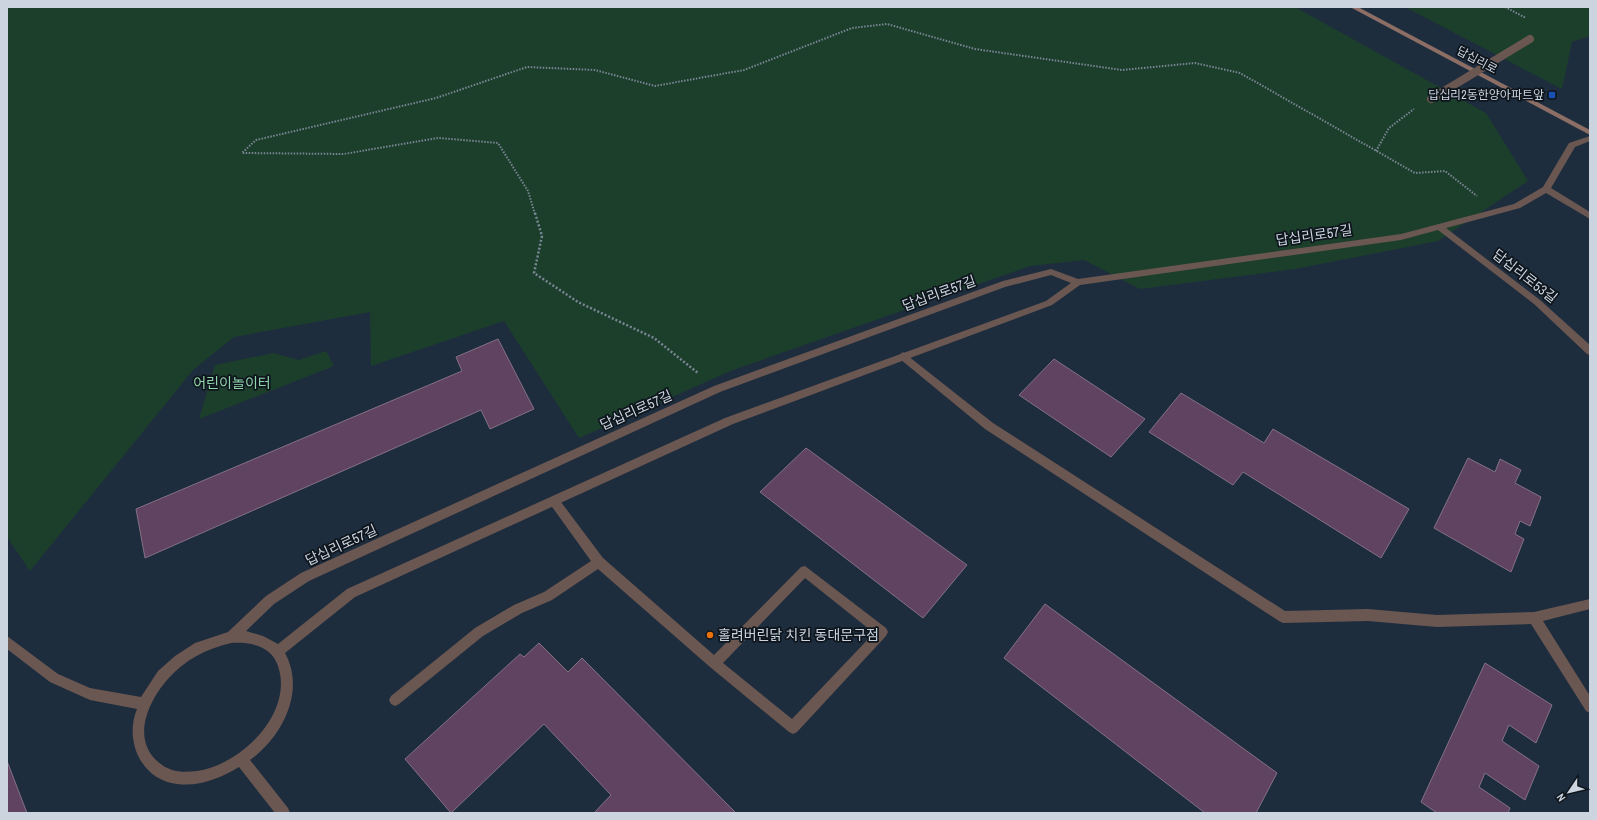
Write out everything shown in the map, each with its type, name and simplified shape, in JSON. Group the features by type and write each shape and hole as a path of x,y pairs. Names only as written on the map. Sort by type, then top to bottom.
{"main road":[{"name":"답십리로","path":"1353,7 1590,133"}],"street":[{"path":"1431,99 1530,39"},
{"name":"답십리로57길","path":"278,651 351,593 729,421 1049,303 1078,282 1401,237 1496,212 1517,206 1546,189 1572,145 1590,138"},
{"path":"1546,189 1590,216"},
{"name":"답십리로53길","path":"1439,227 1537,302 1590,351"},
{"name":"답십리로57길","path":"231,637 270,600 305,577 717,389 1003,284 1051,272 1078,282"},
{"path":"903,356 989,426 1282,617 1368,615 1437,621 1534,618 1590,604"},
{"path":"554,501 599,562 714,663 793,728 882,632 805,571 714,663"},
{"path":"395,700 479,632 518,609 548,596 599,562"},
{"path":"1534,618 1590,707"},
{"path":"249,636 265,642 278,651 286,666 288,684 285,704 275,724 260,743 241,760 220,771 197,778 176,778 159,771 146,759 139,743 139,724 144,704 155,684 171,667 190,652 210,642 231,637 249,636"},
{"path":"7,642 54,678 90,694 144,704"},
{"path":"241,760 283,813"}],"path":[{"path":"717,389 654,338 578,302 534,273 542,236 528,191 498,143 438,138 344,154 242,153 256,140 436,98 527,67 595,70 656,86 744,70 852,28 887,24 974,49 1122,70 1195,63 1240,73 1415,173 1445,171 1496,212"},
{"path":"1376,151 1388,128 1408,112 1431,99"}],"green space":[{"path":"7,7 1295,7 1486,113 1528,181 1438,241 1295,269 1140,289 1084,260 1030,266 733,370 579,438 504,321 371,366 370,312 234,337 193,370 30,571 7,537"},
{"path":"1405,7 1590,7 1590,36 1572,42 1562,89"},
{"name":"어린이놀이터","path":"326,351 334,366 199,419 215,365 273,353 299,360"}],"building":[{"path":"498,339 534,409 490,429 481,410 145,558 136,509 462,371 456,357"},
{"path":"1054,359 1145,419 1111,457 1019,395"},
{"path":"1181,393 1264,443 1273,429 1409,509 1381,558 1243,472 1233,485 1149,432"},
{"path":"806,448 967,565 923,618 760,492"},
{"path":"1468,458 1495,472 1500,459 1521,470 1515,483 1541,497 1530,526 1520,521 1515,534 1524,539 1511,572 1434,528"},
{"path":"1045,604 1277,773 1256,813 1205,813 1004,658"},
{"path":"539,643 568,672 582,658 736,813 594,813 611,795 544,724 451,813 405,759 520,654 524,657"},
{"path":"1485,663 1552,705 1536,743 1509,725 1502,741 1539,766 1525,800 1485,773 1479,787 1510,808 1508,813 1437,813 1421,802"},
{"path":"7,761 27,813 7,813"}],"place":[{"name":"답십리2동한양아파트앞","path":"1552,95"},
{"name":"홀려버린닭 치킨 동대문구점","path":"710,635"}]}
